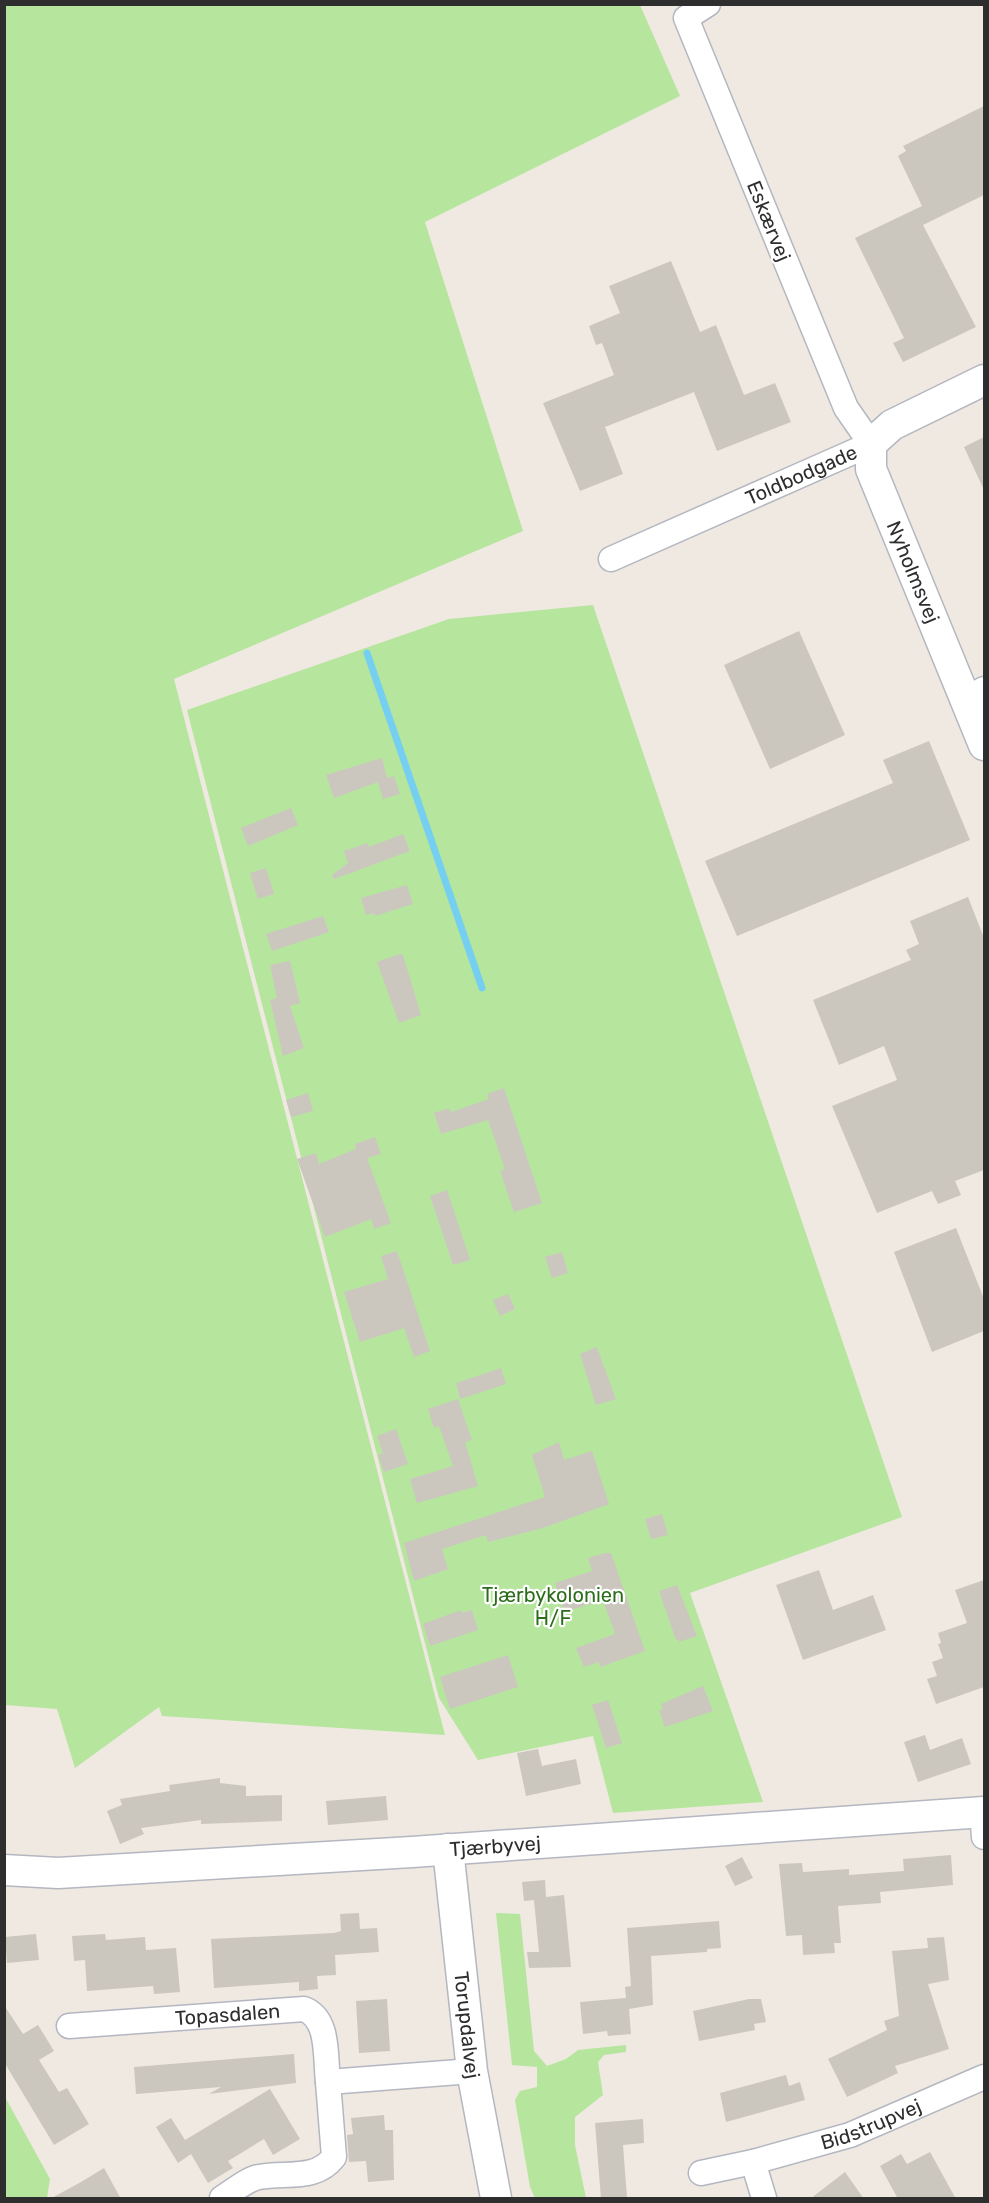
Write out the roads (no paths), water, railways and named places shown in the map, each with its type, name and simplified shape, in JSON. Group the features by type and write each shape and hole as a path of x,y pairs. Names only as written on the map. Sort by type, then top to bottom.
{"street":[{"name":"Eskærvej","path":"708,4 686,18 846,408 871,444"},
{"name":"Toldbodgade","path":"611,559 871,444 892,425 984,380"},
{"name":"Nyholmsvej","path":"871,444 871,469 975,694 984,745"},
{"name":"Tjærbyvej","path":"4,1870 58,1873 984,1820"},
{"name":"Torupdalvej","path":"448,1849 472,2071 496,2199"},
{"name":"Topasdalen","path":"69,2026 304,2009 315,2014 322,2023 334,2157 327,2167 318,2173 256,2177 222,2199"},
{"path":"328,2082 472,2071"},
{"name":"Bidstrupvej","path":"701,2172 753,2162 850,2135 984,2077"},
{"path":"753,2162 764,2199"}],"waterway":[{"path":"367,653 482,988"}],"park label":[{"name":"Tjærbykolonien H/F","path":"553,1606"}]}
